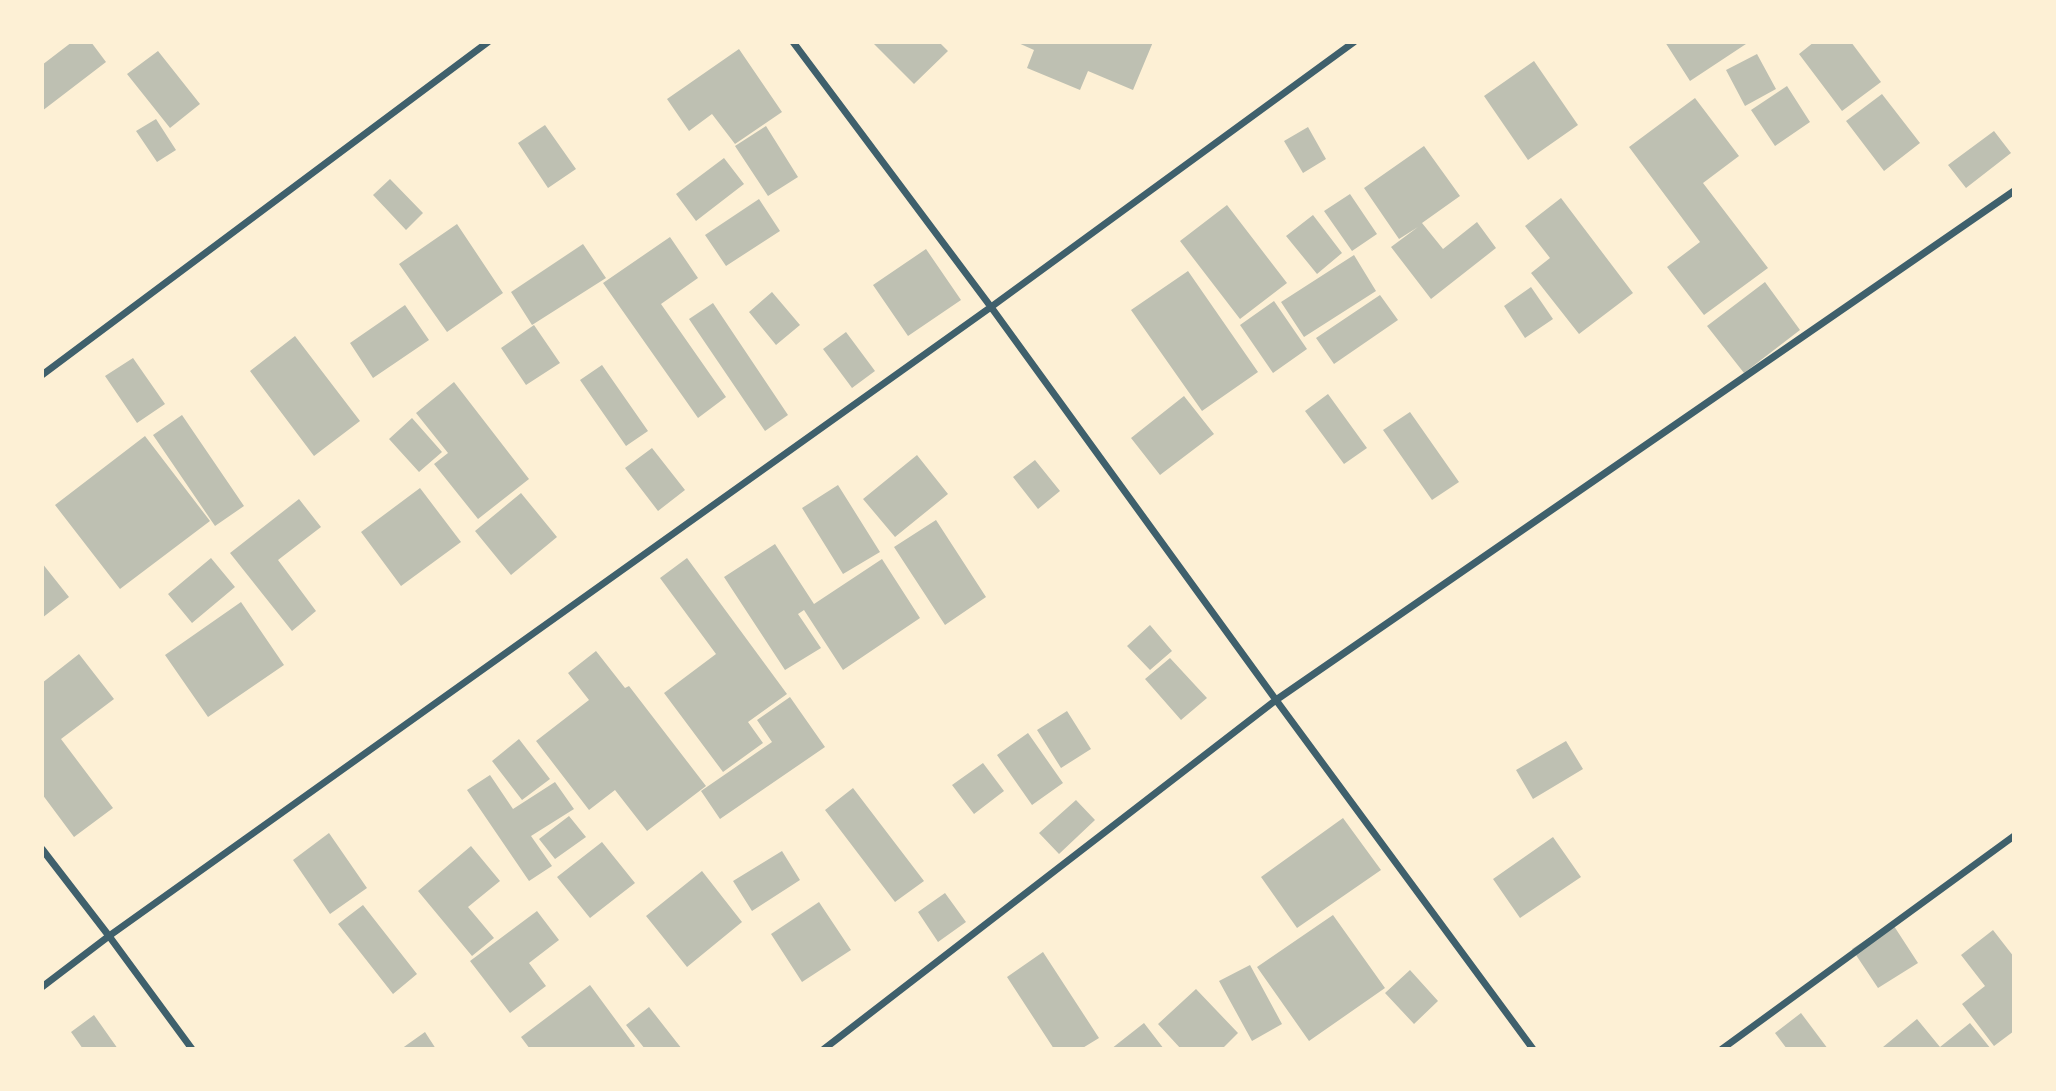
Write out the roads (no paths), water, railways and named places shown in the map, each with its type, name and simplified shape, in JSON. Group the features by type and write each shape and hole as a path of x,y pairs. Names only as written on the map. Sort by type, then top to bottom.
{"street":[{"path":"42,375 488,42"},
{"path":"793,42 991,307 1533,1049"},
{"path":"42,987 109,936 991,307 1354,42"},
{"path":"824,1049 1276,700 2014,191"},
{"path":"1722,1049 2014,836"},
{"path":"42,849 192,1049"}]}
